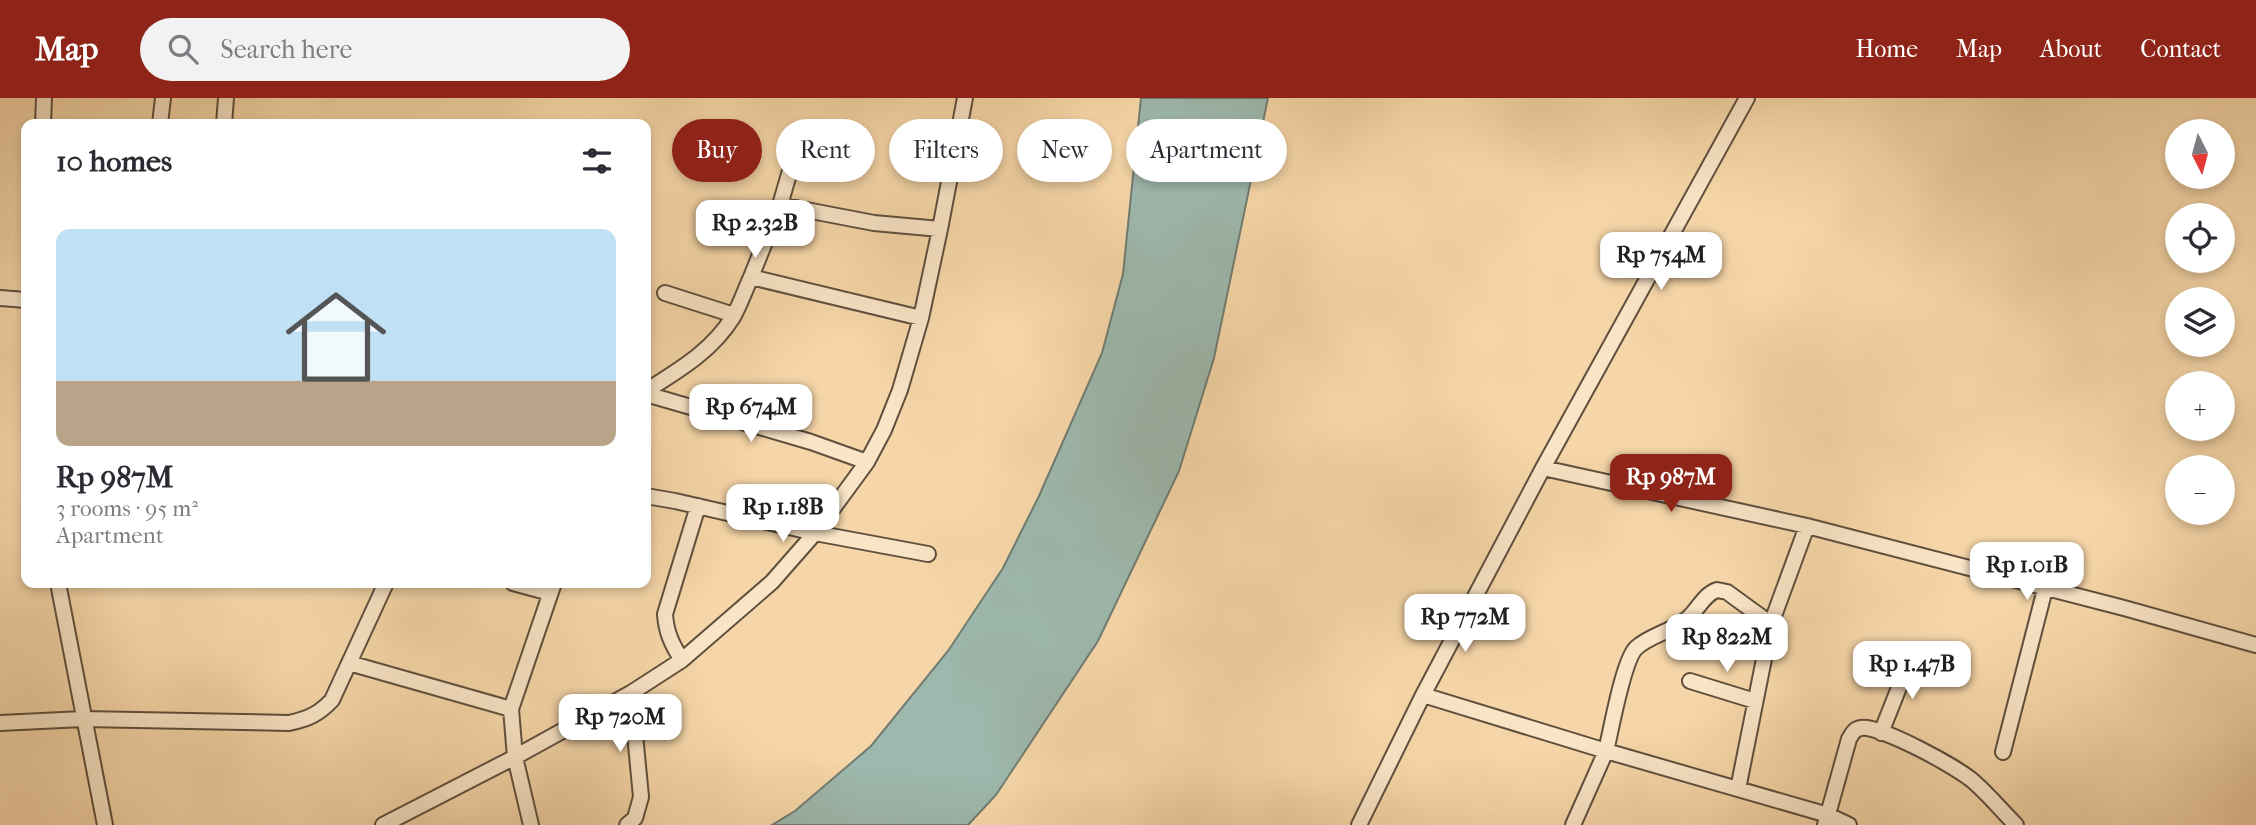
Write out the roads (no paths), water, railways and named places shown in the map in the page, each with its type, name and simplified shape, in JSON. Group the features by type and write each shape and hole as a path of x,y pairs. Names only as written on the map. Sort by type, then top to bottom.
{"street":[{"path":"43,119 44,98"},
{"path":"161,119 163,98"},
{"path":"224,119 226,98"},
{"path":"383,825 631,693 682,660 772,582 815,533 867,462 884,430 900,390 921,318 965,98"},
{"path":"1359,825 1423,695 1544,468 1747,98"},
{"path":"651,389 707,349 734,315 780,205 787,182"},
{"path":"780,205 874,223 940,229"},
{"path":"751,277 921,318"},
{"path":"665,293 734,315"},
{"path":"0,298 21,300"},
{"path":"651,394 811,442 867,462"},
{"path":"1544,468 1807,526 2256,645"},
{"path":"651,497 815,533 928,554"},
{"path":"682,660 666,629 665,614 698,506"},
{"path":"1738,789 1770,624 1807,526"},
{"path":"59,588 105,825"},
{"path":"0,723 83,719 289,723 309,719 332,700 384,588"},
{"path":"531,825 515,757 511,709 552,588"},
{"path":"2003,752 2045,589"},
{"path":"1573,825 1606,751 1626,666 1634,650 1649,639 1675,629 1690,617 1705,598 1717,590 1727,592 1770,624"},
{"path":"1881,733 1911,657"},
{"path":"349,663 511,709"},
{"path":"1690,681 1755,701"},
{"path":"627,825 635,818 641,797 631,693"},
{"path":"1423,695 1849,825"},
{"path":"1827,820 1849,739 1853,731 1860,728 1881,733 1927,752 1972,780 2016,825"}]}
